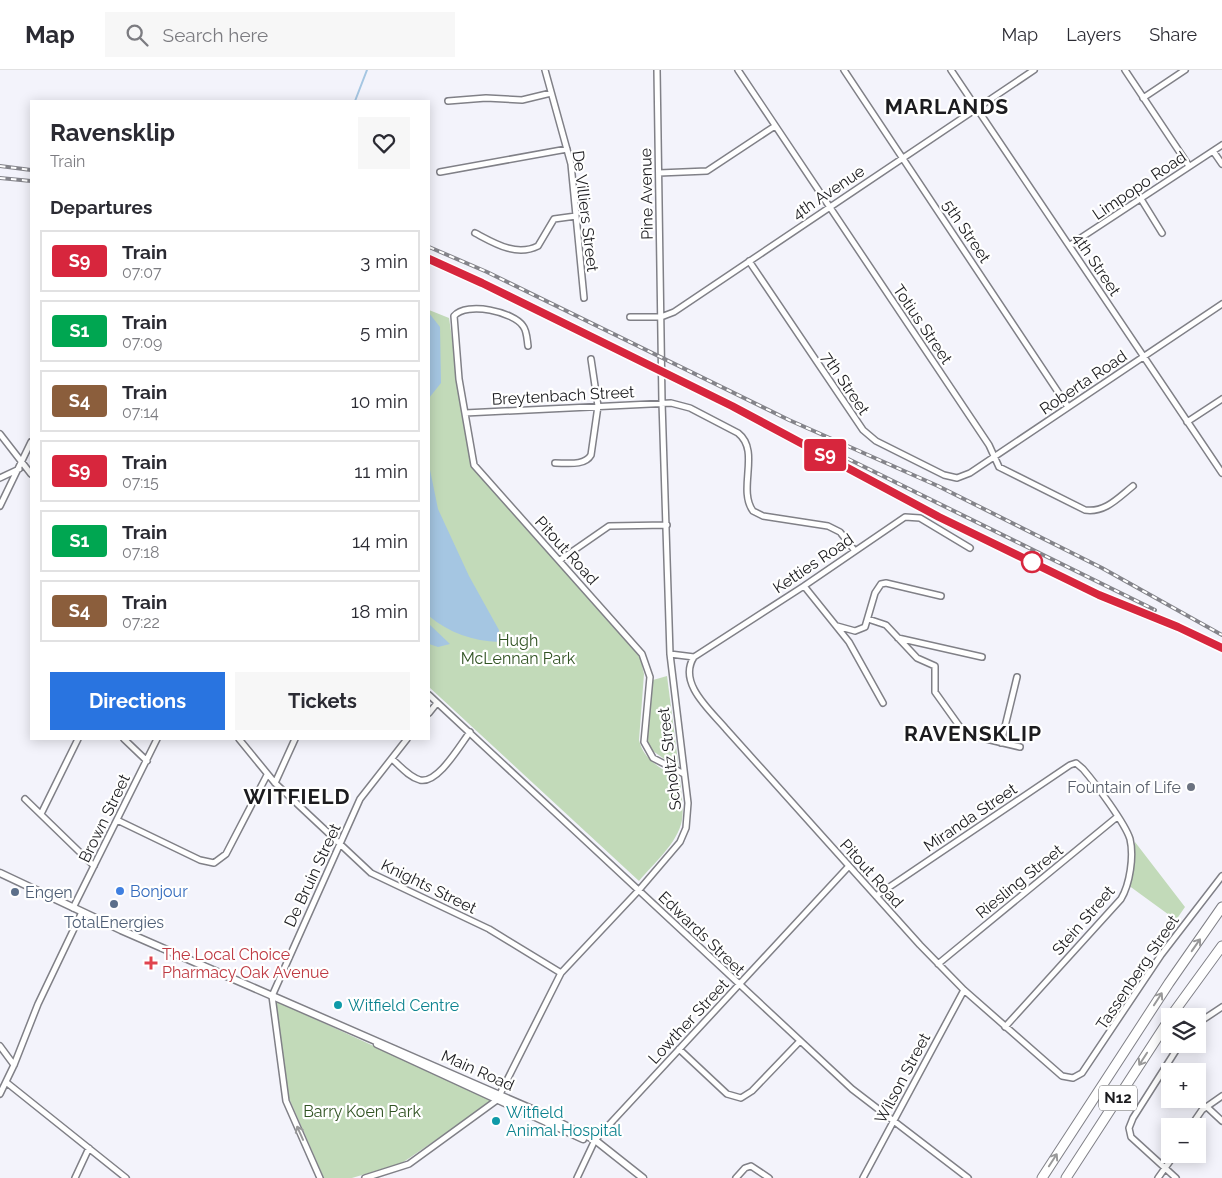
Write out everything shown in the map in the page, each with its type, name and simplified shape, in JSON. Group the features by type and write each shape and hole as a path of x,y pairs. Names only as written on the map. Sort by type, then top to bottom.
{"highway":[{"name":"N12","path":"1042,1178 1169,983 1222,907"},
{"name":"N12","path":"1177,1008 1222,946"},
{"name":"N12","path":"1066,1178 1161,1032"}],"street":[{"name":"De Villiers Street","path":"545,70 567,149 584,298"},
{"name":"Pine Avenue","path":"657,70 661,317"},
{"name":"Totius Street","path":"738,70 989,445 1002,470 1085,510 1098,511 1105,508 1132,486"},
{"name":"5th Street","path":"844,70 1068,406"},
{"name":"4th Street","path":"951,70 1222,473"},
{"name":"4th Avenue","path":"630,318 661,317 674,312 1034,70"},
{"path":"1125,70 1189,166"},
{"path":"1143,98 1185,70"},
{"path":"448,101 486,98 522,100 551,93"},
{"path":"659,173 707,171 775,126"},
{"name":"Limpopo Road","path":"1070,245 1222,145"},
{"path":"440,172 567,149"},
{"path":"1213,151 1222,164"},
{"path":"1141,199 1162,233"},
{"path":"475,233 508,249 534,248 538,246 554,219 576,216"},
{"name":"7th Street","path":"749,261 868,436 944,475 957,478"},
{"name":"Roberta Road","path":"957,478 970,473 995,457 1222,304"},
{"name":"Pitout Road","path":"528,346 523,325 488,309 477,307 462,309 454,316 452,321 474,465 642,654 650,677 644,742 653,758 684,774"},
{"name":"Scholtz Street","path":"365,1178 409,1164 498,1098 561,972 639,890 676,847 685,832 688,803 670,654 661,317"},
{"path":"556,463 582,462 589,459 594,447 598,406 591,359"},
{"path":"1187,422 1222,399"},
{"name":"Breytenbach Street","path":"465,413 577,409 662,402 690,408 744,438 748,449 748,501 753,511 763,516 828,526 840,532 855,551"},
{"path":"0,434 30,473"},
{"path":"0,506 30,444"},
{"path":"0,478 19,468"},
{"name":"Ketties Road","path":"694,657 804,586 902,518 912,516 920,518 970,548"},
{"path":"560,560 605,528 667,525"},
{"path":"837,626 858,630 865,627 875,593 880,584 886,583 941,596"},
{"path":"804,586 837,626 866,669 883,702"},
{"path":"868,619 883,623 921,661 935,666 935,692 962,731 972,737 1020,747"},
{"path":"898,638 982,657"},
{"path":"670,654 694,657"},
{"name":"Pitout Road","path":"694,657 690,664 690,676 695,690 702,701 849,866 964,990 1056,1073 1071,1078"},
{"path":"1001,743 1017,677"},
{"name":"Edwards Street","path":"430,696 852,1089 968,1178"},
{"path":"430,711 437,703"},
{"path":"392,759 415,778 423,781 431,779 438,774 470,732"},
{"path":"41,814 78,740"},
{"path":"125,740 146,761"},
{"name":"Brown Street","path":"73,908 156,740"},
{"name":"Knights Street","path":"242,740 276,784 377,877 489,929 561,972"},
{"path":"276,784 295,740"},
{"name":"De Bruin Street","path":"272,996 362,796 406,740"},
{"name":"Stein Street","path":"1005,1027 1123,897 1130,864 1131,846 1127,832 1079,764"},
{"name":"Miranda Street","path":"876,896 1070,765 1079,764"},
{"path":"117,820 200,860 214,863 226,854 268,775"},
{"path":"25,800 94,866"},
{"name":"Riesling Street","path":"938,964 1117,817"},
{"name":"Lowther Street","path":"576,1178 595,1142 738,984 849,866"},
{"name":"Main Road","path":"0,873 73,908 371,1040 382,1048 595,1142 643,1178"},
{"name":"Tassenberg Street","path":"1071,1078 1082,1074 1161,955 1222,876"},
{"path":"0,1094 14,1065 38,1004 82,912"},
{"name":"Wilson Street","path":"863,1178 964,990"},
{"path":"272,996 286,1101 320,1178"},
{"path":"1206,1018 1222,1007"},
{"path":"679,1049 727,1094 740,1098 752,1091 800,1041"},
{"path":"0,1046 14,1065"},
{"path":"1174,1053 1133,1118 1128,1131 1130,1137 1176,1178"},
{"path":"6,1082 126,1178"},
{"path":"1198,1118 1207,1107 1222,1096"},
{"path":"1207,1107 1222,1120"},
{"path":"75,1178 89,1148"},
{"path":"1158,1178 1169,1163"},
{"path":"736,1178 745,1168 751,1166 769,1178"}],"green space":[{"name":"Hugh McLennan Park","path":"430,310 449,318 471,465 639,652 644,674 639,740 649,759 680,780 683,810 680,829 676,837 639,881 430,688"},
{"path":"667,676 679,769 650,749 647,740 653,680"},
{"path":"1135,842 1185,907 1176,920 1128,885"},
{"name":"Barry Koen Park","path":"276,1001 493,1101 402,1163 352,1178 324,1178 289,1098"}],"water":[{"path":"430,314 440,327 441,383 430,397"},
{"path":"430,470 438,509 469,576 499,630 499,642 471,638 430,617"},
{"path":"430,625 450,644 438,647 430,644"}],"waterway":[{"path":"355,100 367,70"}],"railway":[{"path":"0,166 30,170"},
{"path":"0,178 30,181"},
{"path":"430,247 487,272 789,420 938,486 1102,568 1222,635"},
{"path":"430,259 482,283 732,406 939,517 1099,595 1178,627 1222,648"},
{"path":"828,449 1155,610"}],"train":[{"name":"S9","path":"430,259 482,283 732,406 939,517 1099,595 1178,627 1222,648"}],"place":[{"name":"Fountain of Life","path":"1191,787"},
{"name":"Bonjour","path":"120,891"},
{"name":"Engen","path":"15,892"},
{"name":"TotalEnergies","path":"114,904"},
{"name":"The Local Choice Pharmacy Oak Avenue","path":"151,963"},
{"name":"Witfield Centre","path":"338,1005"},
{"name":"Witfield Animal Hospital","path":"496,1121"}],"district":[{"name":"MARLANDS","path":"947,107"},
{"name":"RAVENSKLIP","path":"973,734"},
{"name":"WITFIELD","path":"297,797"}]}
